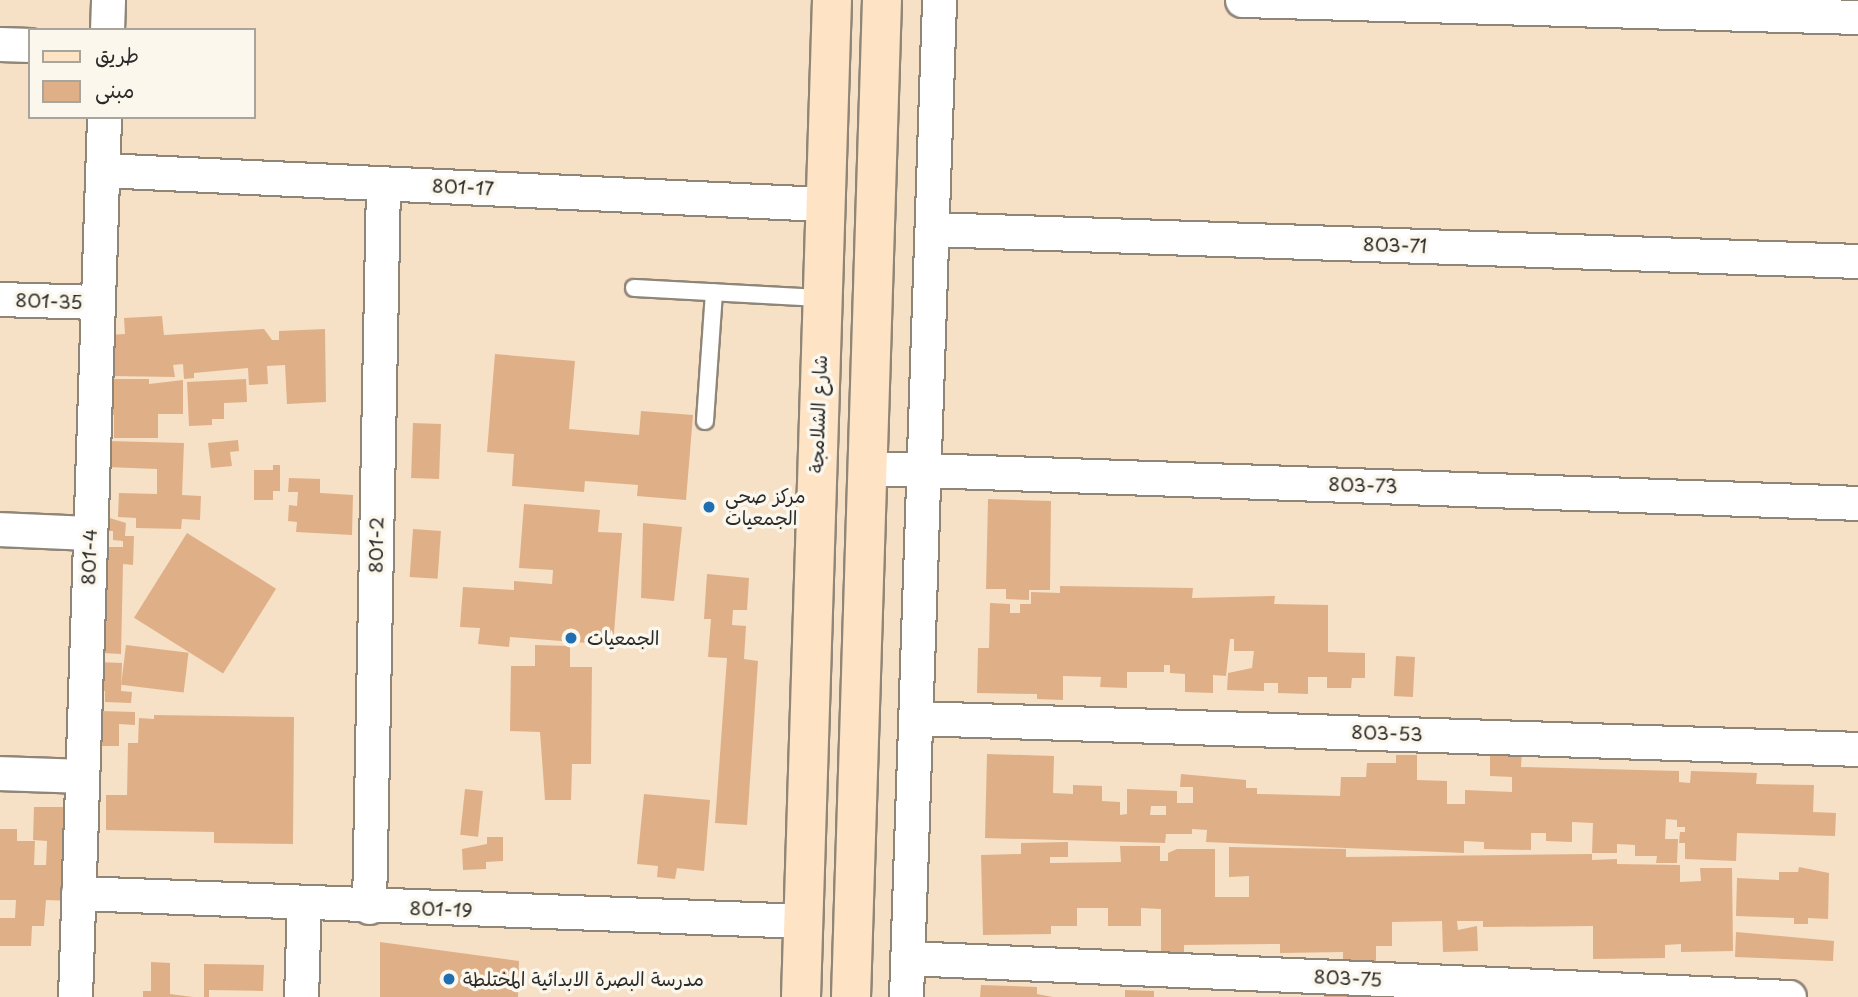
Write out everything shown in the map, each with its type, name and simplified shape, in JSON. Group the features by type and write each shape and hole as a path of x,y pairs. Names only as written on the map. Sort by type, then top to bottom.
{"street":[{"path":"107,28 108,0"},
{"name":"شارع الشلامجة","path":"801,997 823,204 832,0"},
{"path":"851,997 882,0"},
{"path":"906,997 939,0"},
{"path":"1242,0 1858,17"},
{"path":"0,44 28,45"},
{"name":"801-4","path":"75,997 104,119"},
{"name":"801-17","path":"102,170 823,204"},
{"name":"801-2","path":"369,907 383,183"},
{"name":"803-71","path":"932,229 1858,261"},
{"name":"801-35","path":"0,299 98,302"},
{"name":"803-73","path":"867,468 1858,503"},
{"path":"0,529 90,533"},
{"name":"803-53","path":"915,718 1858,749"},
{"path":"0,773 82,776"},
{"name":"801-19","path":"78,893 369,907 804,921"},
{"path":"301,997 304,904"},
{"name":"803-75","path":"907,958 1789,997"}],"lane":[{"path":"634,288 821,298"},
{"path":"705,421 714,292"}],"building":[{"path":"162,316 164,335 264,329 272,340 279,340 279,331 325,329 326,402 287,404 285,365 267,366 268,384 249,385 248,368 194,373 194,378 184,379 183,364 173,365 175,377 111,376 109,335 125,334 124,318"},
{"path":"495,354 575,361 569,429 639,435 641,411 693,415 686,500 637,496 638,485 585,481 584,492 512,486 514,454 487,452"},
{"path":"114,379 149,379 149,384 183,380 183,414 158,414 158,438 114,438 114,415 104,415 104,396 114,396"},
{"path":"246,379 247,402 224,403 224,419 212,419 212,425 189,426 187,382"},
{"path":"413,423 441,424 439,479 411,478"},
{"path":"238,440 239,451 230,452 232,466 211,468 208,443"},
{"path":"108,441 184,443 182,495 201,496 200,520 182,519 181,529 136,528 136,518 118,517 119,493 157,494 157,469 107,467"},
{"path":"273,465 280,465 280,491 273,491 273,500 254,500 254,470 273,470"},
{"path":"289,478 320,479 320,493 353,495 352,535 296,532 297,522 288,521 289,505 297,506 298,492 288,492"},
{"path":"988,499 1051,501 1050,590 1029,590 1029,600 1006,599 1006,589 986,589"},
{"path":"524,504 600,510 598,532 622,533 613,645 510,637 509,647 478,644 480,628 460,627 463,587 514,590 514,581 552,584 553,570 519,568"},
{"path":"100,515 126,523 125,536 134,536 133,565 123,564 121,654 102,653 105,547 123,547 123,541 113,540 113,531 99,531"},
{"path":"643,523 682,527 674,601 641,598"},
{"path":"413,529 441,531 438,579 410,577"},
{"path":"187,533 276,589 223,673 134,618"},
{"path":"707,574 749,578 747,610 733,610 732,625 746,626 744,659 758,661 747,825 715,823 727,658 708,657 711,619 704,619"},
{"path":"1060,586 1193,588 1192,598 1275,596 1274,604 1328,605 1328,652 1365,653 1365,678 1352,678 1351,688 1327,688 1327,677 1308,677 1308,694 1278,693 1278,683 1264,683 1264,691 1227,690 1228,673 1252,668 1254,651 1234,651 1234,639 1230,639 1226,676 1213,675 1213,693 1185,692 1185,674 1170,673 1170,665 1164,665 1164,672 1127,672 1127,688 1100,687 1101,677 1063,676 1063,700 1037,699 1037,694 977,693 978,648 989,648 990,603 1010,604 1010,613 1020,613 1020,604 1031,604 1031,592 1060,593"},
{"path":"126,645 189,653 184,692 121,685"},
{"path":"535,645 570,646 570,667 592,667 591,764 572,764 571,800 545,800 540,732 510,731 511,666 535,666"},
{"path":"1396,656 1415,657 1413,697 1394,696"},
{"path":"98,662 122,663 121,691 132,692 131,703 105,702 105,691 97,690"},
{"path":"100,711 135,712 135,725 119,724 119,746 99,746"},
{"path":"154,715 294,717 293,844 214,843 214,832 106,830 106,795 127,795 128,743 138,743 139,718 154,719"},
{"path":"1490,749 1522,750 1521,767 1679,771 1679,782 1690,783 1691,771 1757,773 1756,784 1814,785 1813,812 1836,813 1835,836 1737,833 1736,861 1685,859 1685,843 1679,843 1680,832 1685,832 1685,827 1677,827 1677,820 1666,819 1665,839 1678,839 1677,863 1656,863 1657,856 1635,856 1635,845 1617,844 1617,853 1592,853 1593,823 1572,822 1572,842 1546,841 1546,833 1531,833 1531,850 1484,849 1484,842 1464,841 1464,853 1206,842 1207,830 1192,829 1192,834 1166,834 1165,843 985,838 987,754 1054,756 1053,793 1073,794 1073,785 1102,786 1102,801 1120,802 1120,815 1127,814 1127,789 1177,791 1177,803 1193,803 1193,787 1180,787 1181,774 1246,780 1246,788 1257,788 1257,794 1340,796 1341,777 1366,777 1367,763 1396,763 1396,755 1417,755 1417,780 1447,781 1447,804 1465,804 1465,790 1512,792 1512,777 1490,776","holes":["1151,806 1166,806 1166,815 1150,815"]},
{"path":"465,789 483,791 478,837 460,835"},
{"path":"644,794 710,800 704,871 677,868 675,879 657,877 658,866 637,864"},
{"path":"34,807 64,807 64,856 71,901 46,900 44,926 32,926 31,946 0,946 0,918 15,918 16,900 0,900 0,829 17,829 17,841 35,841 34,865 46,865 47,841 33,840"},
{"path":"487,837 503,837 503,861 486,862 486,869 463,870 462,849 487,844"},
{"path":"1068,842 1068,857 1050,857 1050,863 1121,862 1120,846 1160,846 1160,861 1168,861 1168,853 1177,849 1215,849 1215,897 1249,897 1249,876 1229,877 1229,847 1346,849 1346,857 1592,854 1592,860 1617,859 1617,864 1680,865 1680,882 1701,881 1700,868 1732,868 1733,951 1681,952 1681,944 1665,945 1665,958 1593,959 1593,926 1483,927 1483,921 1457,921 1458,930 1477,926 1478,951 1443,952 1442,921 1392,922 1392,946 1376,946 1376,966 1343,967 1343,952 1280,953 1280,944 1184,945 1184,956 1161,956 1161,909 1141,908 1141,926 1108,926 1108,908 1077,908 1077,926 1051,926 1051,934 983,935 981,855 1021,854 1021,843"},
{"path":"1799,867 1829,873 1828,919 1808,918 1808,924 1794,924 1794,918 1736,916 1737,878 1779,880 1779,872 1798,872"},
{"path":"1736,932 1834,941 1833,961 1735,957"},
{"name":"مدرسة البصرة الابدائية المختلطة","path":"380,942 519,961 518,997 380,997"},
{"path":"151,962 170,963 170,994 193,997 143,997 143,991 151,991"},
{"path":"204,964 264,965 263,991 209,990 209,997 204,997"},
{"path":"981,985 1037,987 1037,994 1053,997 980,997"},
{"path":"1125,990 1154,991 1154,997 1125,997"},
{"path":"1324,990 1361,991 1361,997 1324,997"}],"place":[{"name":"مركز صحي الجمعيات","path":"709,507"},
{"name":"الجمعيات","path":"571,638"},
{"name":"مدرسة البصرة الابدائية المختلطة","path":"449,979"}]}
